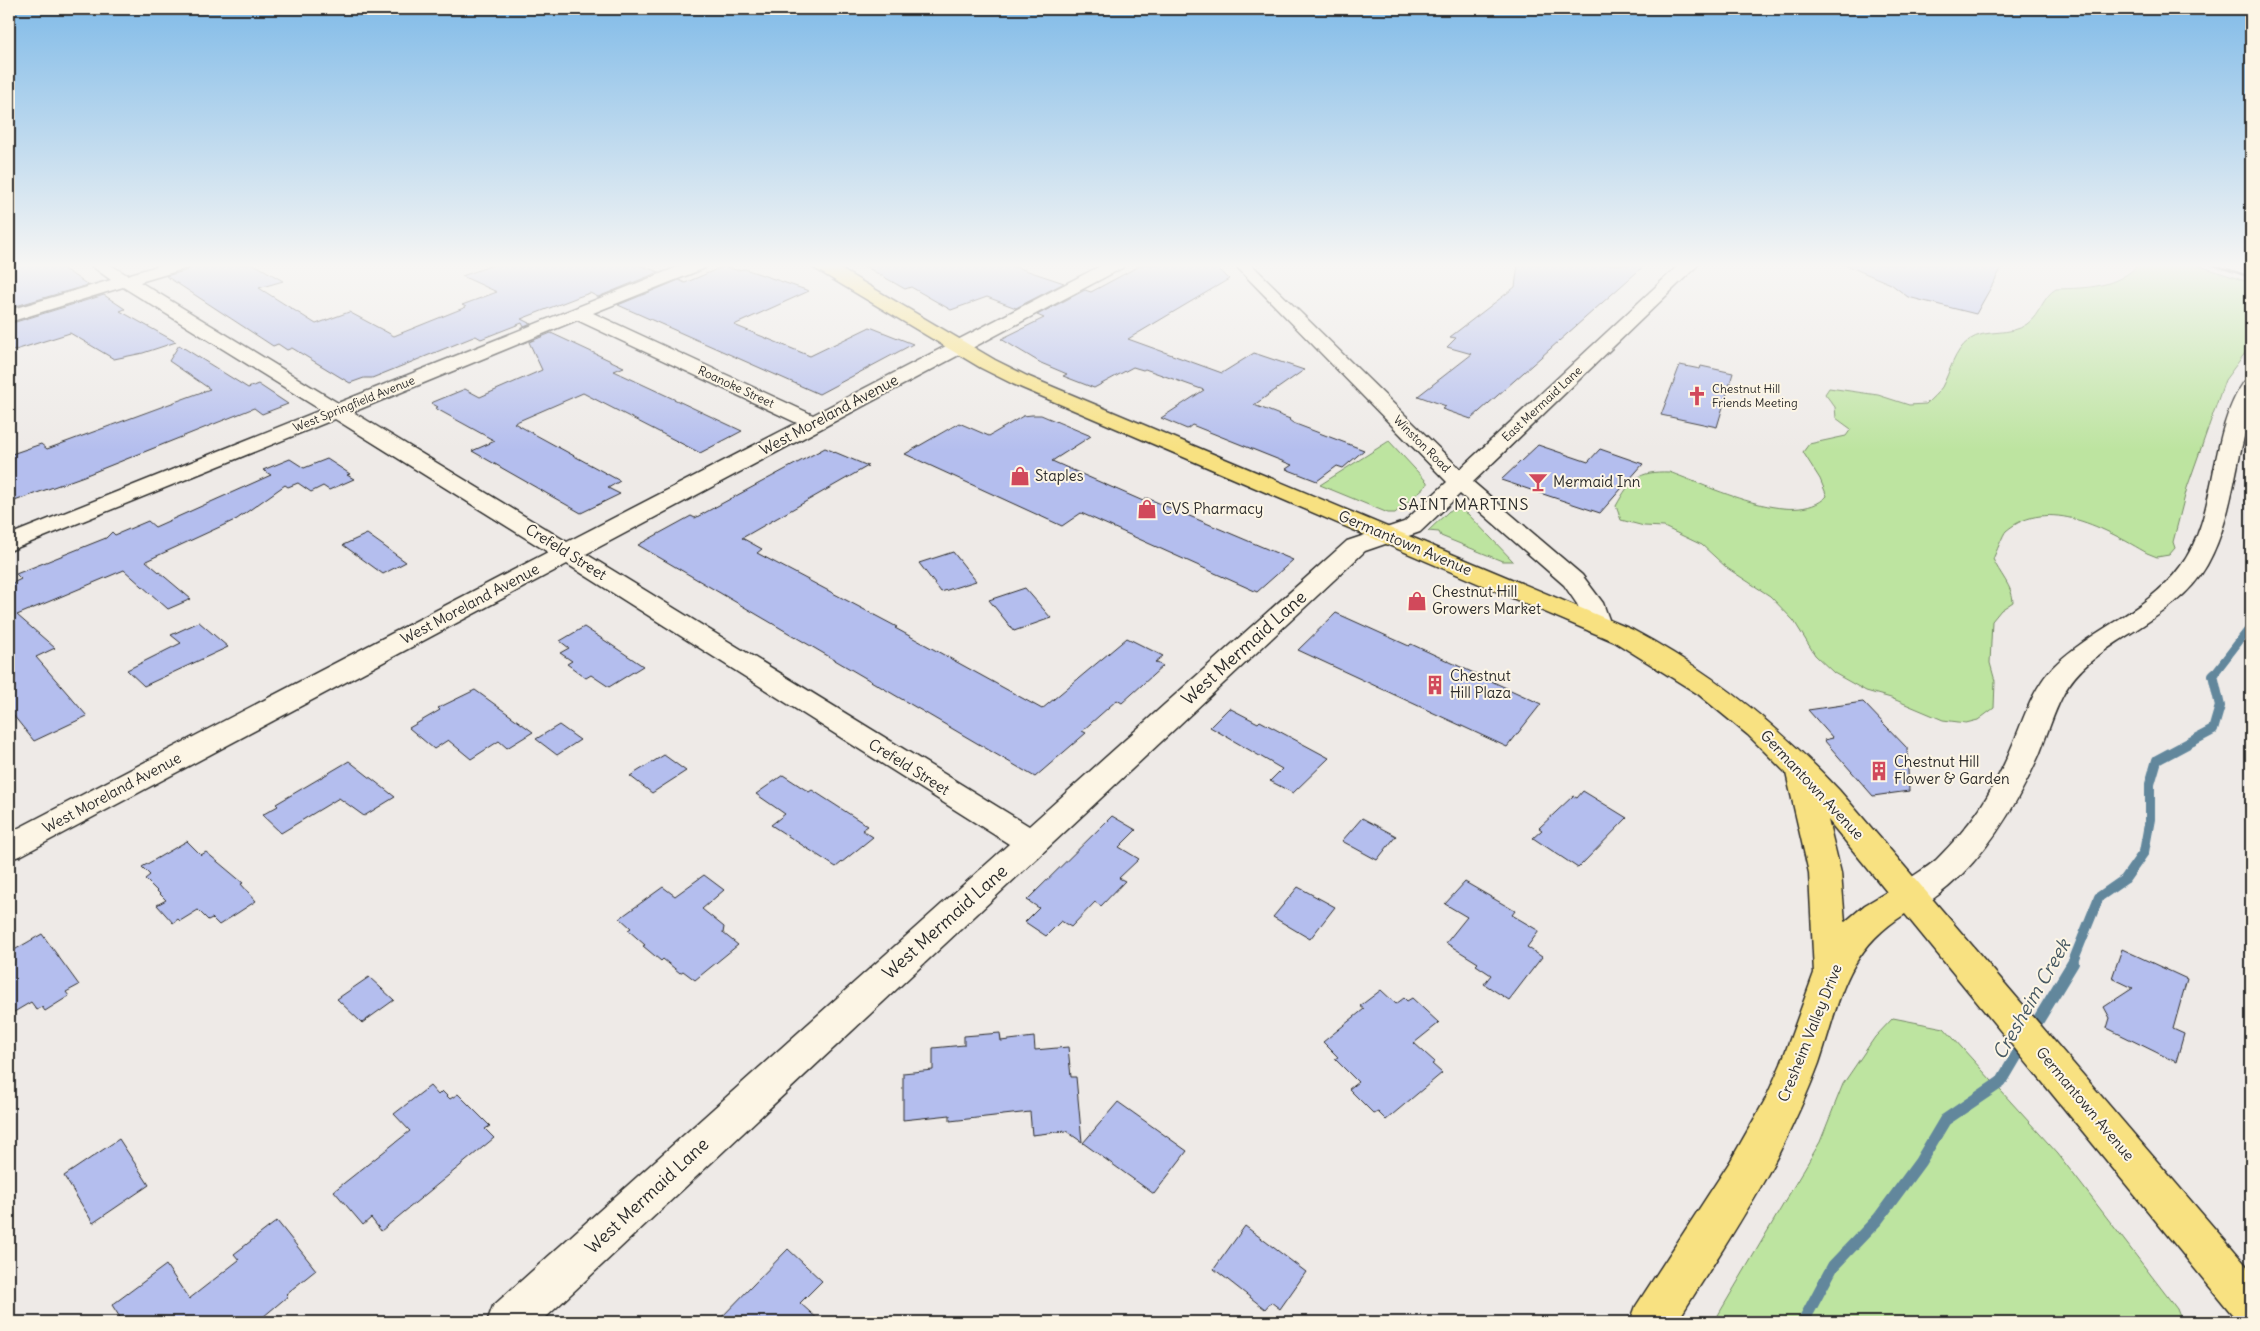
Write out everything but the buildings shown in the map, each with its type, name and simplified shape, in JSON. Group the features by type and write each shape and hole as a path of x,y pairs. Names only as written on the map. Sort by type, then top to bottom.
{"main road":[{"name":"Germantown Avenue","path":"925,326 1020,380 1598,625 1650,650 1706,684 1754,722 1800,767 2065,1080 2251,1304"},
{"path":"1800,767 1826,873 1832,974"},
{"name":"Cresheim Valley Drive","path":"1652,1322 1726,1208 1759,1150 1793,1081 1832,974 1850,942 1877,914 1910,896"}],"street":[{"name":"Crefeld Street","path":"201,326 1032,843"},
{"name":"West Springfield Avenue","path":"9,544 545,326"},
{"name":"Roanoke Street","path":"605,326 814,423"},
{"name":"West Moreland Avenue","path":"9,847 997,326"},
{"name":"Winston Road","path":"1304,326 1460,482 1573,580 1587,598 1598,625"},
{"name":"East Mermaid Lane","path":"1389,536 1412,527 1624,326"},
{"name":"Cresheim Valley Drive","path":"1910,896 1946,871 1985,823 2011,782 2042,707 2061,677 2077,660 2106,636 2164,600 2194,566 2209,531 2238,420 2251,386"},
{"name":"West Mermaid Lane","path":"509,1322 1356,546 1372,539 1389,536"}],"green space":[{"path":"2023,326 2251,326 2251,345 2225,380 2187,488 2173,542 2175,548 2169,555 2157,557 2096,526 2059,516 2040,516 2022,521 2006,531 1993,559 2011,591 2013,602 2001,610 1992,621 1990,663 1995,681 1994,708 1978,720 1966,723 1943,720 1891,698 1866,691 1834,673 1815,655 1794,621 1770,596 1727,568 1702,545 1664,527 1644,526 1621,520 1616,506 1626,489 1636,478 1658,472 1669,472 1750,502 1773,507 1794,508 1813,505 1827,496 1820,479 1803,452 1809,444 1846,436 1851,429 1836,418 1835,407 1825,394 1829,388 1878,395 1909,405 1926,404 1942,387 1956,356 1969,340 1983,334 2006,332"},
{"path":"1389,441 1427,482 1427,485 1395,513 1388,513 1320,485"},
{"path":"1459,509 1468,514 1513,561 1502,561 1441,536 1439,532 1428,531 1449,511"},
{"path":"1893,1018 1944,1028 2058,1154 2177,1309 2182,1322 1714,1322 1820,1142 1843,1084 1875,1037"}],"waterway":[{"name":"Cresheim Creek","path":"2214,674 2251,626"},
{"name":"Cresheim Creek","path":"2072,964 2099,897 2125,879 2144,852 2150,819 2150,784 2157,760 2213,730 2220,706 2214,674"},
{"name":"Cresheim Creek","path":"2031,1032 2073,963"},
{"name":"Cresheim Creek","path":"1803,1322 1833,1266 1878,1219 1920,1162 1945,1120 2001,1082 2024,1043"}],"place":[{"name":"Chestnut Hill Friends Meeting","path":"1697,396"},
{"name":"Staples","path":"1020,476"},
{"name":"Mermaid Inn","path":"1538,482"},
{"name":"CVS Pharmacy","path":"1147,509"},
{"name":"Chestnut Hill Growers Market","path":"1417,601"},
{"name":"Chestnut Hill Plaza","path":"1435,685"},
{"name":"Chestnut Hill Flower & Garden","path":"1879,771"}],"district":[{"name":"SAINT MARTINS","path":"1464,504"}]}
